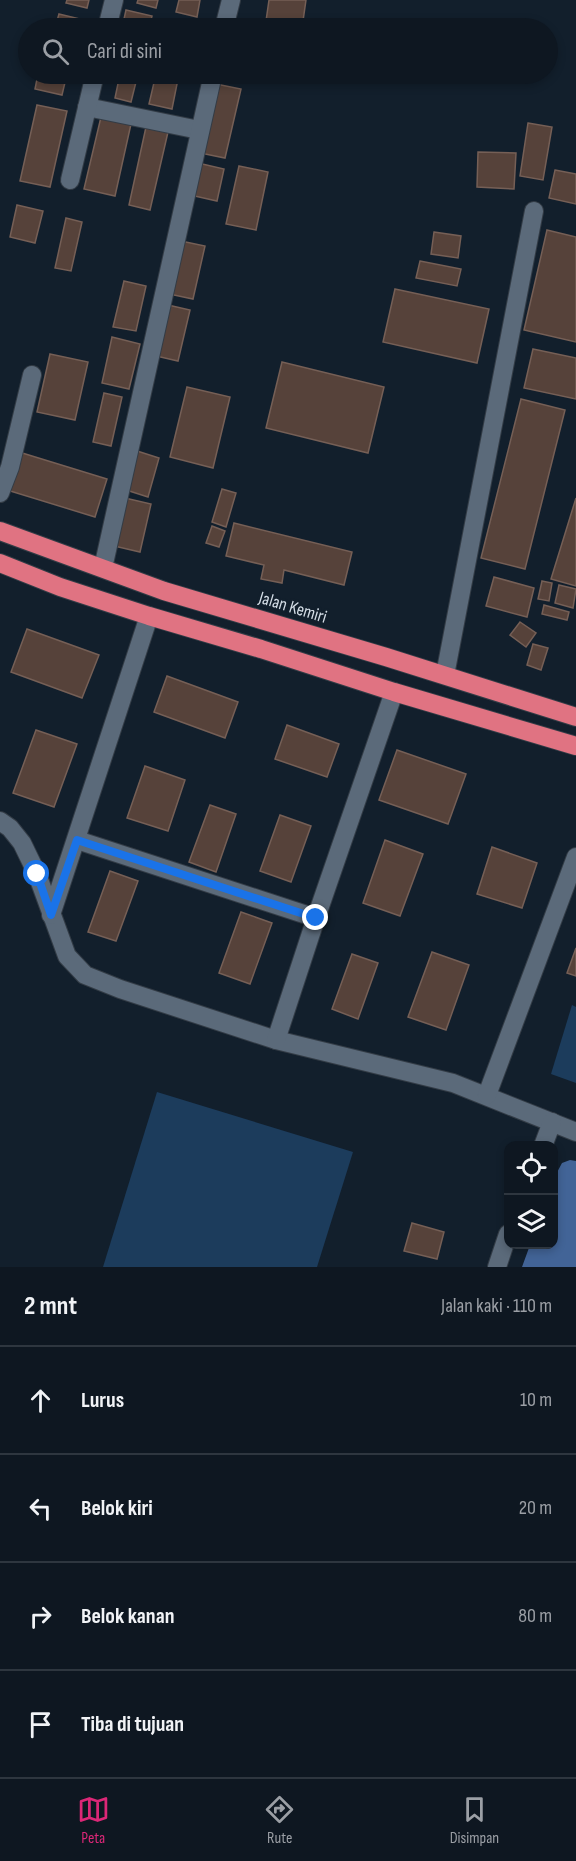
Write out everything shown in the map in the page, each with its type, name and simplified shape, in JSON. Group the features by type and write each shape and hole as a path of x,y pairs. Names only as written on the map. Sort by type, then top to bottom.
{"highway":[{"name":"Jalan Kemiri","path":"0,531 164,591 446,675 576,717"},
{"path":"0,563 60,587 149,616 576,746"}],"street":[{"path":"110,18 114,0"},
{"path":"226,18 231,0"},
{"path":"70,180 93,84"},
{"path":"103,568 210,84"},
{"path":"87,107 199,130"},
{"path":"446,675 534,211"},
{"path":"0,494 10,467 32,375"},
{"path":"51,915 149,616"},
{"path":"276,1040 394,692"},
{"path":"0,821 22,843 37,874 67,956 85,975 120,989 276,1040 453,1083 576,1132"},
{"path":"77,840 316,918"},
{"path":"487,1095 576,857"},
{"path":"545,1141 552,1122"},
{"path":"497,1267 504,1245"}],"shaded area":[{"path":"572,1005 576,1007 576,1083 551,1074"},
{"path":"157,1092 353,1152 317,1267 103,1267"},
{"path":"570,1160 576,1161 576,1267 522,1267 529,1249 558,1249 558,1170 562,1163"}],"building":[{"path":"67,0 89,0 87,8 66,3"},
{"path":"138,0 158,0 156,8 137,3"},
{"path":"179,0 200,0 197,17 176,12"},
{"path":"269,0 306,0 303,18 266,18"},
{"path":"126,10 152,16 152,18 124,18"},
{"path":"59,14 76,18 58,18"},
{"path":"36,84 65,84 62,95 35,89"},
{"path":"118,84 136,84 131,102 115,98"},
{"path":"154,84 177,84 172,109 149,104"},
{"path":"216,84 241,89 225,158 200,153"},
{"path":"37,105 67,111 50,187 20,181"},
{"path":"101,117 131,124 115,196 84,189"},
{"path":"528,123 552,127 543,180 520,176"},
{"path":"146,127 168,132 150,210 129,205"},
{"path":"478,152 516,153 514,189 477,187"},
{"path":"198,163 224,169 217,201 190,195"},
{"path":"239,166 268,172 256,230 226,224"},
{"path":"555,170 576,174 576,204 549,198"},
{"path":"17,205 43,211 35,243 10,237"},
{"path":"66,218 82,222 71,271 55,268"},
{"path":"547,230 576,237 576,342 524,330"},
{"path":"434,232 461,236 458,258 431,254"},
{"path":"181,241 205,246 193,299 169,294"},
{"path":"420,261 461,269 457,286 416,278"},
{"path":"124,281 146,286 136,331 113,327"},
{"path":"395,289 489,309 477,363 383,342"},
{"path":"168,305 190,310 178,361 156,356"},
{"path":"112,337 140,344 129,389 102,383"},
{"path":"533,349 576,358 576,399 524,388"},
{"path":"50,354 88,362 75,420 37,412"},
{"path":"282,362 384,387 368,453 266,428"},
{"path":"187,387 230,397 213,468 170,457"},
{"path":"104,393 122,397 111,446 93,442"},
{"path":"521,399 565,410 525,569 481,558"},
{"path":"134,450 159,458 148,497 123,489"},
{"path":"19,452 107,479 95,517 7,490"},
{"path":"222,489 236,493 226,527 212,522"},
{"path":"125,498 151,504 140,552 114,546"},
{"path":"576,498 576,586 551,579"},
{"path":"234,523 352,552 344,585 284,570 282,583 261,579 264,565 226,556"},
{"path":"212,526 225,531 219,547 206,543"},
{"path":"494,577 534,588 527,617 486,606"},
{"path":"542,581 552,583 549,601 538,599"},
{"path":"559,585 576,589 573,608 555,603"},
{"path":"544,605 569,612 567,620 542,614"},
{"path":"520,622 536,633 526,647 510,635"},
{"path":"27,629 99,655 82,698 11,672"},
{"path":"533,644 548,648 541,670 527,665"},
{"path":"167,676 238,702 225,738 154,712"},
{"path":"287,725 339,744 327,777 275,759"},
{"path":"36,730 77,744 54,807 13,793"},
{"path":"397,750 466,774 448,824 379,800"},
{"path":"145,766 185,780 168,831 127,818"},
{"path":"210,805 236,814 216,872 189,862"},
{"path":"280,815 311,826 291,882 260,871"},
{"path":"385,840 423,854 400,916 363,903"},
{"path":"492,847 537,863 522,908 477,894"},
{"path":"110,871 138,881 116,941 88,932"},
{"path":"241,912 272,923 250,984 219,973"},
{"path":"576,948 576,976 567,973"},
{"path":"432,952 469,965 446,1030 408,1017"},
{"path":"352,954 378,963 358,1019 332,1009"},
{"path":"412,1223 444,1232 437,1259 404,1251"}],"route":[{"path":"37,874 51,915 77,840 316,918"}]}
